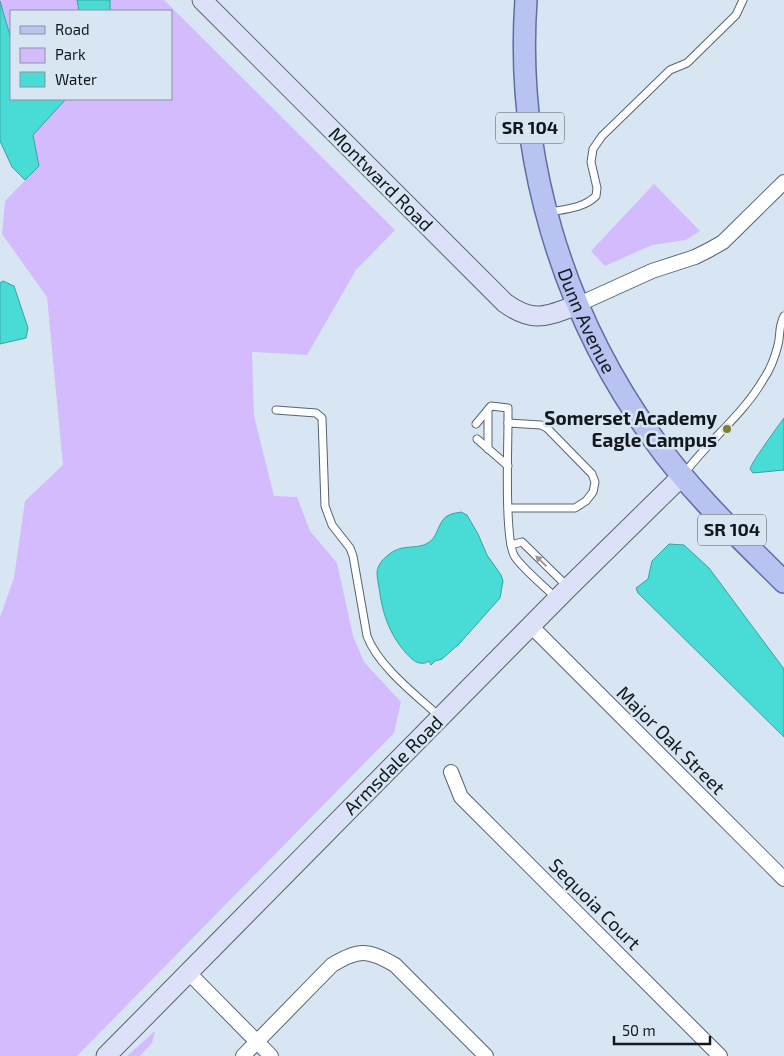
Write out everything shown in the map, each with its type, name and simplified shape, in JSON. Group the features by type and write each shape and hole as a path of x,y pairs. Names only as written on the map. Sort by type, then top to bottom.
{"main road":[{"name":"Dunn Avenue","path":"526,0 523,35 529,123 536,169 562,267 577,305 601,356 624,397 652,438 710,508 784,582"}],"street":[{"name":"Montward Road","path":"202,0 506,303 515,310 537,316 550,316 577,305"},
{"path":"577,305 652,271 695,257 723,242 784,182"},
{"name":"Armsdale Road","path":"106,1056 682,476"},
{"name":"Major Oak Street","path":"531,626 784,879"},
{"name":"Sequoia Court","path":"451,772 461,797 720,1056"},
{"path":"243,1056 332,965 349,955 367,952 381,956 395,965 486,1056"},
{"path":"188,972 271,1056"}],"lane":[{"path":"546,212 568,209 590,202 596,196 597,188 591,162 593,149 602,136 670,70 688,63 736,15 743,0"},
{"path":"682,476 696,457 726,429 762,382 771,366 778,347 779,325 784,316"},
{"path":"778,347 784,353"},
{"path":"476,424 491,406 508,408 508,508 511,545 514,556 563,594"},
{"path":"276,410 316,413 322,418 325,506 332,526 350,548 353,556 367,636 381,660 440,718"},
{"path":"488,410 488,449"},
{"path":"508,423 541,425 547,428 592,474 595,482 594,492 586,501 575,508 508,508"},
{"path":"477,439 508,466"},
{"path":"511,545 522,542 563,594"}],"green space":[{"path":"0,0 77,0 79,10 10,10 10,35"},
{"path":"110,0 164,0 395,230 356,270 307,355 252,352 254,416 274,496 297,497 310,531 337,563 353,636 364,662 401,702 394,733 77,1056 0,1056 0,617 14,578 25,501 63,465 47,297 2,234 5,201 39,166 33,135 65,100 172,100 172,10 110,10"},
{"path":"654,184 700,231 686,240 652,245 605,266 591,251"},
{"path":"155,1031 152,1043 140,1056 127,1056"}],"water":[{"path":"77,0 110,0 110,10 79,10"},
{"path":"0,1 10,36 10,100 65,100 33,135 39,166 25,180 12,167 0,141"},
{"path":"3,281 14,286 28,328 26,338 0,344 0,283"},
{"path":"784,418 784,470 753,473 750,469 752,465"},
{"path":"461,512 467,515 487,555 501,575 503,581 500,598 459,644 442,659 435,661 431,665 429,661 419,663 400,646 387,622 382,605 377,572 382,561 392,552 397,549 421,546 430,542 445,517"},
{"path":"669,544 684,545 709,568 784,669 784,737 638,593 636,588 648,579 652,561"}],"place":[{"name":"Somerset Academy Eagle Campus","path":"727,429"}]}
